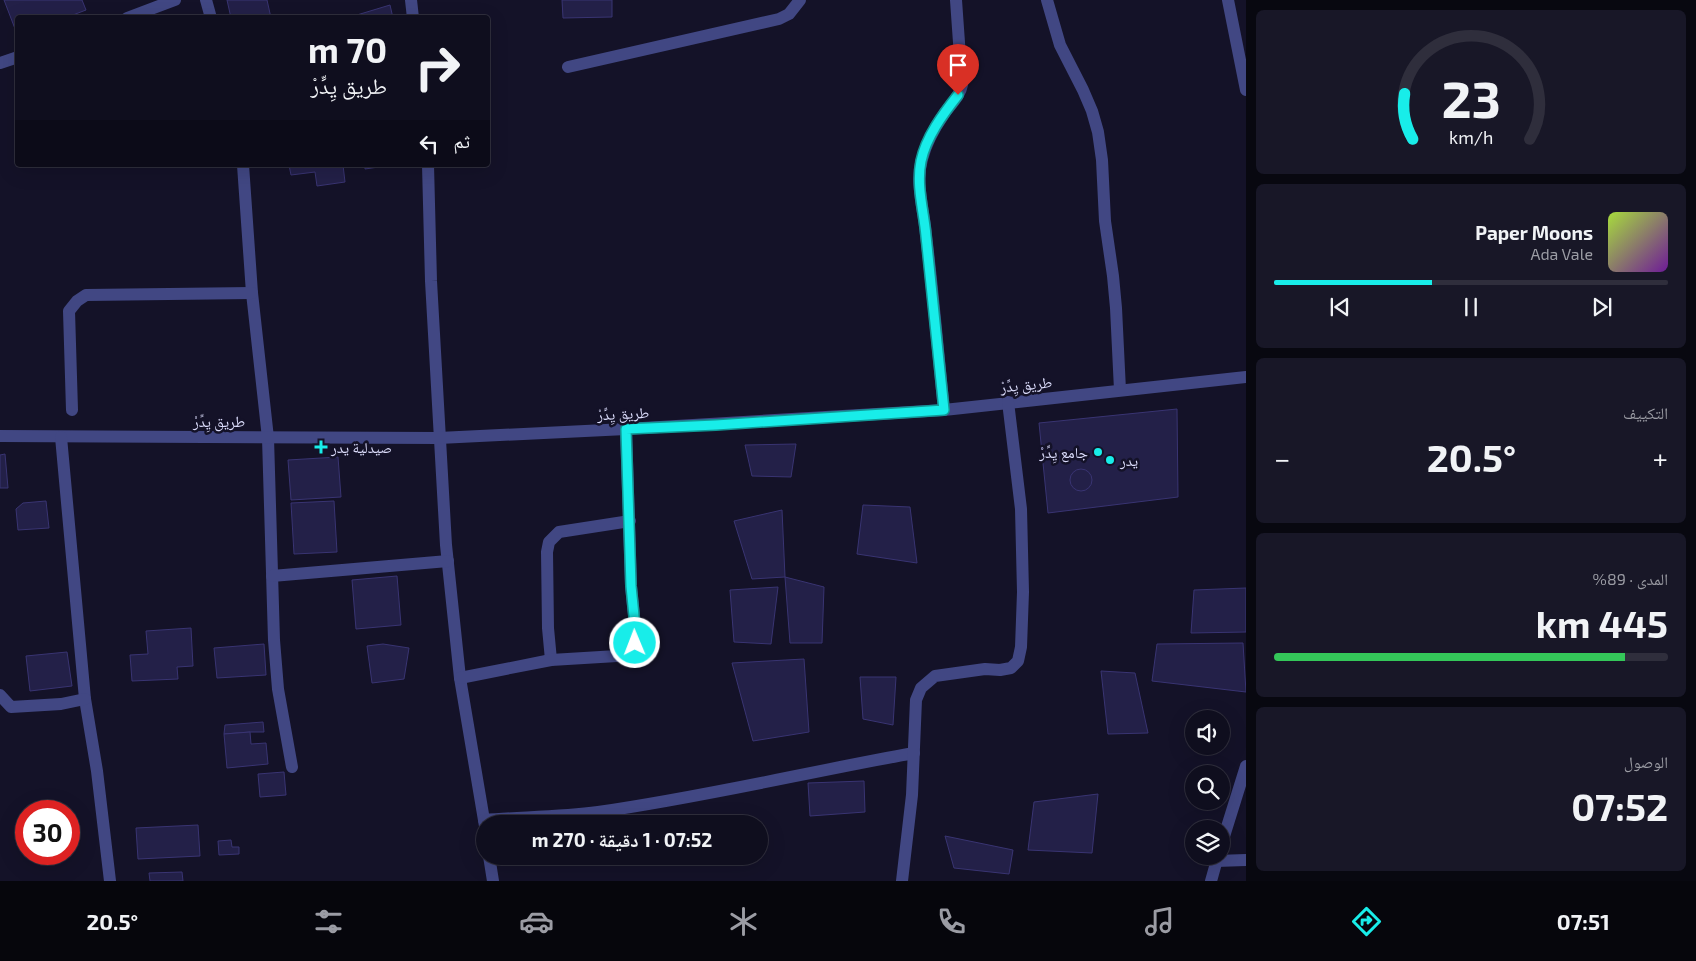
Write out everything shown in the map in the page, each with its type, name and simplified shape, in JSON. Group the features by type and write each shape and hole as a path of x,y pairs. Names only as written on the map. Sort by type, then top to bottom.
{"street":[{"path":"135,15 175,0"},
{"path":"206,0 209,15"},
{"path":"411,0 413,15"},
{"path":"568,67 779,19 789,14 800,0"},
{"path":"944,410 920,192 920,172 922,159 936,127 958,95 962,85 956,0"},
{"path":"1047,0 1060,45 1083,90 1098,132 1102,160 1105,220 1114,276 1120,390"},
{"path":"1228,0 1246,90"},
{"path":"0,63 15,58"},
{"path":"242,167 252,294 268,438 274,640 278,689 292,767"},
{"path":"428,167 431,281 446,544 460,678 484,815"},
{"path":"72,410 69,311 77,301 86,295 252,294"},
{"name":"طريق يِدِّرْ","path":"0,436 439,438 716,425 944,410 1246,377"},
{"path":"902,881 912,796 916,700 921,688 935,676 986,669 1000,670 1011,668 1018,661 1021,647 1023,592 1020,509 1008,402"},
{"path":"460,678 551,660 625,655 632,649 636,636 631,586 626,429"},
{"path":"61,437 85,699 97,771 110,881"},
{"path":"551,660 547,552 550,542 559,532 630,521"},
{"path":"272,576 448,561"},
{"path":"0,695 11,707 62,704 85,699"},
{"path":"565,815 595,812 748,787 914,753"},
{"path":"1229,820 1246,766"},
{"path":"1230,859 1246,860"},
{"path":"490,865 493,881"},
{"path":"1212,881 1216,865"}],"building":[{"path":"4,0 82,0 86,10 73,15 15,15 15,29"},
{"path":"227,0 267,0 270,15 230,15"},
{"path":"562,0 612,0 612,17 563,18"},
{"path":"390,5 392,15 357,15"},
{"path":"289,167 343,167 345,182 317,186 315,172 291,175"},
{"name":"يدر","path":"1177,409 1178,497 1048,513 1039,423"},
{"path":"796,444 791,477 752,476 745,445"},
{"path":"5,454 8,488 0,488 0,455"},
{"path":"338,457 341,497 291,500 288,460"},
{"path":"1081,469 1089,472 1092,480 1089,488 1081,491 1073,488 1070,480 1073,472"},
{"path":"46,501 49,528 18,530 16,509 23,503"},
{"path":"334,501 337,552 294,554 291,503"},
{"path":"863,505 910,507 917,563 857,554"},
{"path":"782,510 785,577 752,579 734,521"},
{"path":"397,576 401,625 356,629 352,580"},
{"path":"785,577 824,587 822,643 790,643"},
{"path":"778,587 771,644 734,642 730,590"},
{"path":"1246,588 1246,632 1191,633 1194,590"},
{"path":"191,628 193,666 177,667 178,679 132,681 130,655 148,654 146,631"},
{"path":"1243,643 1246,692 1152,681 1157,644"},
{"path":"264,644 266,675 217,678 214,648"},
{"path":"383,644 409,648 404,679 372,683 367,646"},
{"path":"67,652 72,686 30,691 26,656"},
{"path":"804,659 809,732 753,741 732,663"},
{"path":"1101,671 1135,673 1148,733 1108,734"},
{"path":"860,677 896,677 893,725 863,719"},
{"path":"263,722 264,732 224,734 225,725"},
{"path":"250,732 251,744 266,743 268,764 227,768 224,734"},
{"path":"284,772 286,795 260,797 258,774"},
{"path":"864,781 865,812 810,816 808,783"},
{"path":"1098,794 1092,853 1028,850 1034,802"},
{"path":"198,825 200,856 138,859 136,828"},
{"path":"945,836 1013,850 1009,874 954,868"},
{"path":"231,840 232,847 239,847 239,854 219,855 218,841"},
{"path":"182,872 183,881 150,881 149,873"}],"place":[{"name":"صيدلية يدر","path":"321,447"},
{"name":"جامع يِدِّرْ","path":"1098,452"},
{"name":"يدر","path":"1110,460"}],"route":[{"path":"635,643 631,586 626,429 944,410 920,192 920,172 922,159 936,127 958,95"}]}
